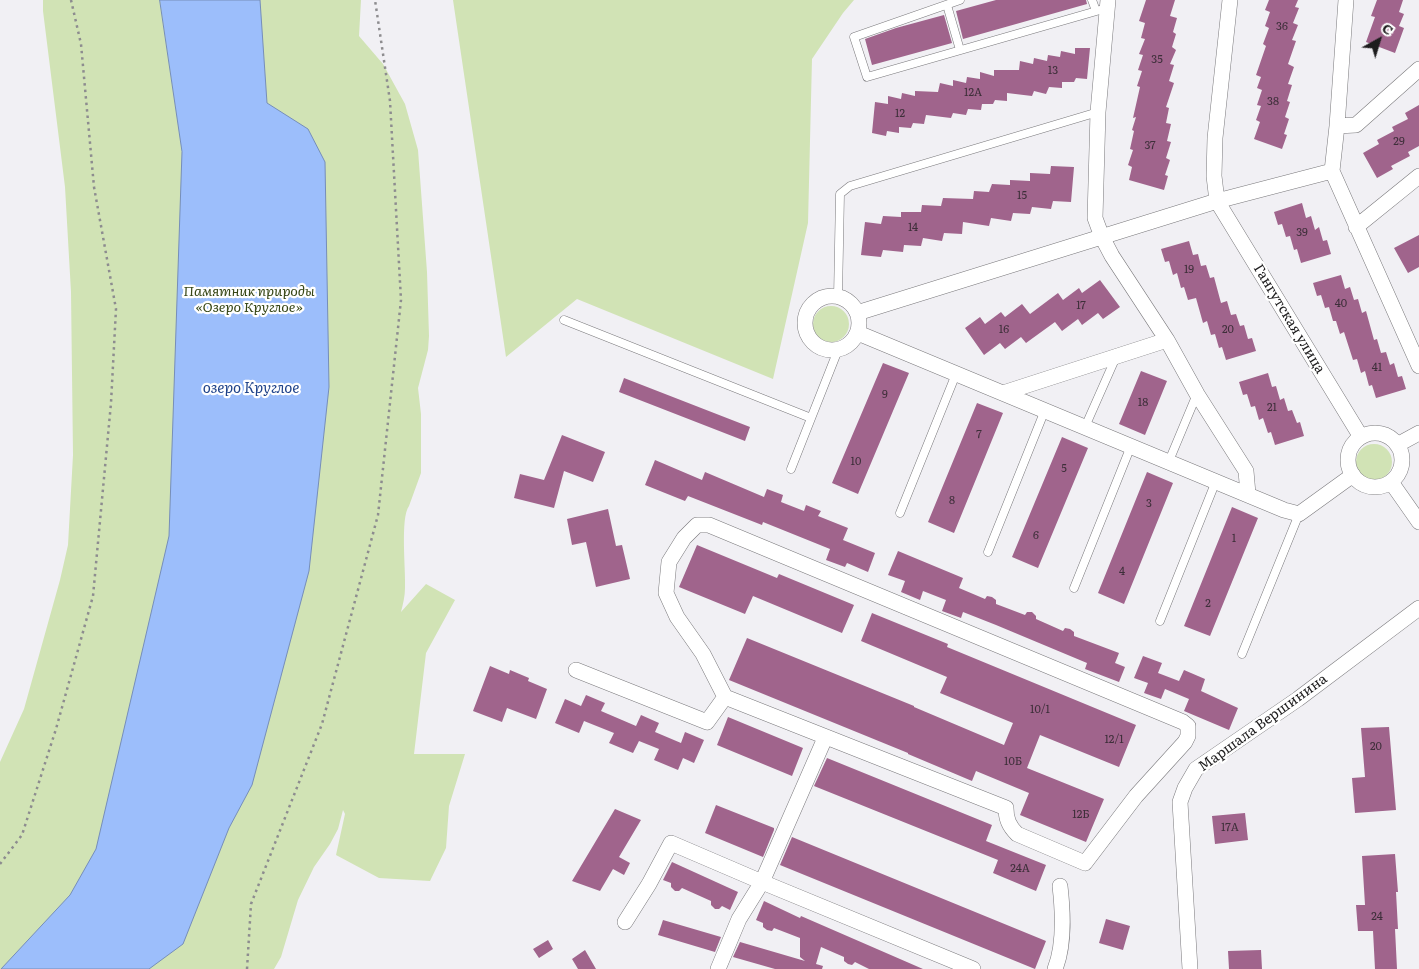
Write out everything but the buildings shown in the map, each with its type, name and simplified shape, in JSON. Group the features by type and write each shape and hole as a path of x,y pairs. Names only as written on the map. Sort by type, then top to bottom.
{"street":[{"name":"Гангутская улица","path":"1230,0 1215,138 1214,176 1217,200 1361,437"},
{"path":"1346,0 1332,171 1419,366"},
{"path":"1104,6 1095,218 1112,256 1167,340 1197,394 1246,471 1248,494"},
{"path":"1337,126 1356,125 1419,69"},
{"path":"858,313 1217,200 1332,171"},
{"path":"1356,227 1419,176"},
{"path":"829,296 838,297 846,300 858,313 858,333 848,345 838,350 823,349 809,338 805,320 813,304 820,299 829,296"},
{"path":"858,333 1284,510 1299,514 1353,475"},
{"path":"1003,394 1167,340"},
{"path":"1378,433 1387,436 1397,446 1402,458 1401,467 1391,482 1374,487 1358,481 1353,475 1348,459 1354,443 1361,437 1378,433"},
{"path":"1397,446 1419,433"},
{"path":"1391,482 1419,522"},
{"path":"698,525 709,525 1174,718 1188,726 1188,736 1177,752 1136,796 1085,863 1017,834 1010,827 1006,808 825,738 726,697 703,654 677,617 666,593 669,562 684,538 698,525"},
{"name":"Маршала Вершинина","path":"1190,969 1180,802 1185,788 1196,769 1298,699 1419,608"},
{"path":"576,670 708,722 726,697"},
{"path":"718,969 739,919 762,882 825,738"},
{"path":"625,922 671,842 762,882 973,969"},
{"path":"1055,969 1060,956 1062,906 1060,886"}],"lane":[{"path":"960,0 854,37 867,77 1104,6"},
{"path":"1092,0 1104,6"},
{"path":"947,5 960,50"},
{"path":"838,297 840,194 850,186 1098,112"},
{"path":"564,320 811,418"},
{"path":"791,469 838,350"},
{"path":"1085,427 1116,357"},
{"path":"900,513 956,374"},
{"path":"1169,461 1197,394"},
{"path":"988,552 1045,410"},
{"path":"1074,588 1131,446"},
{"path":"1160,621 1216,481"},
{"path":"1242,654 1299,514"}],"path":[{"path":"0,864 22,835 56,729 93,596 110,413 116,309 94,187 81,44 71,0"},
{"path":"247,969 251,904 322,724 378,515 401,300 390,101 375,0"}],"green space":[{"name":"Памятник природы «Озеро Круглое»","path":"43,0 361,0 359,36 383,64 405,104 418,150 427,272 429,336 428,350 418,388 421,414 421,473 406,512 404,545 405,591 401,612 426,584 455,600 426,653 414,754 465,754 449,806 446,848 430,881 379,878 336,855 345,814 343,810 338,829 314,867 298,900 281,957 274,969 0,969 0,762 24,709 60,580 68,545 73,455 71,292 65,187"},
{"path":"453,0 854,0 812,59 808,223 773,379 577,299 506,357"},
{"path":"831,306 838,307 844,311 848,317 848,331 844,337 838,341 831,342 824,341 818,337 814,331 813,324 814,317 818,311 824,307"},
{"path":"1374,444 1381,445 1387,449 1391,455 1391,469 1387,475 1381,479 1374,480 1367,479 1361,475 1357,469 1356,462 1357,455 1361,449 1367,445"}],"water":[{"name":"озеро Круглое","path":"160,0 260,0 267,103 308,129 325,162 329,387 309,571 252,785 229,828 183,944 149,969 1,969 70,895 96,849 169,536 182,152"}]}
